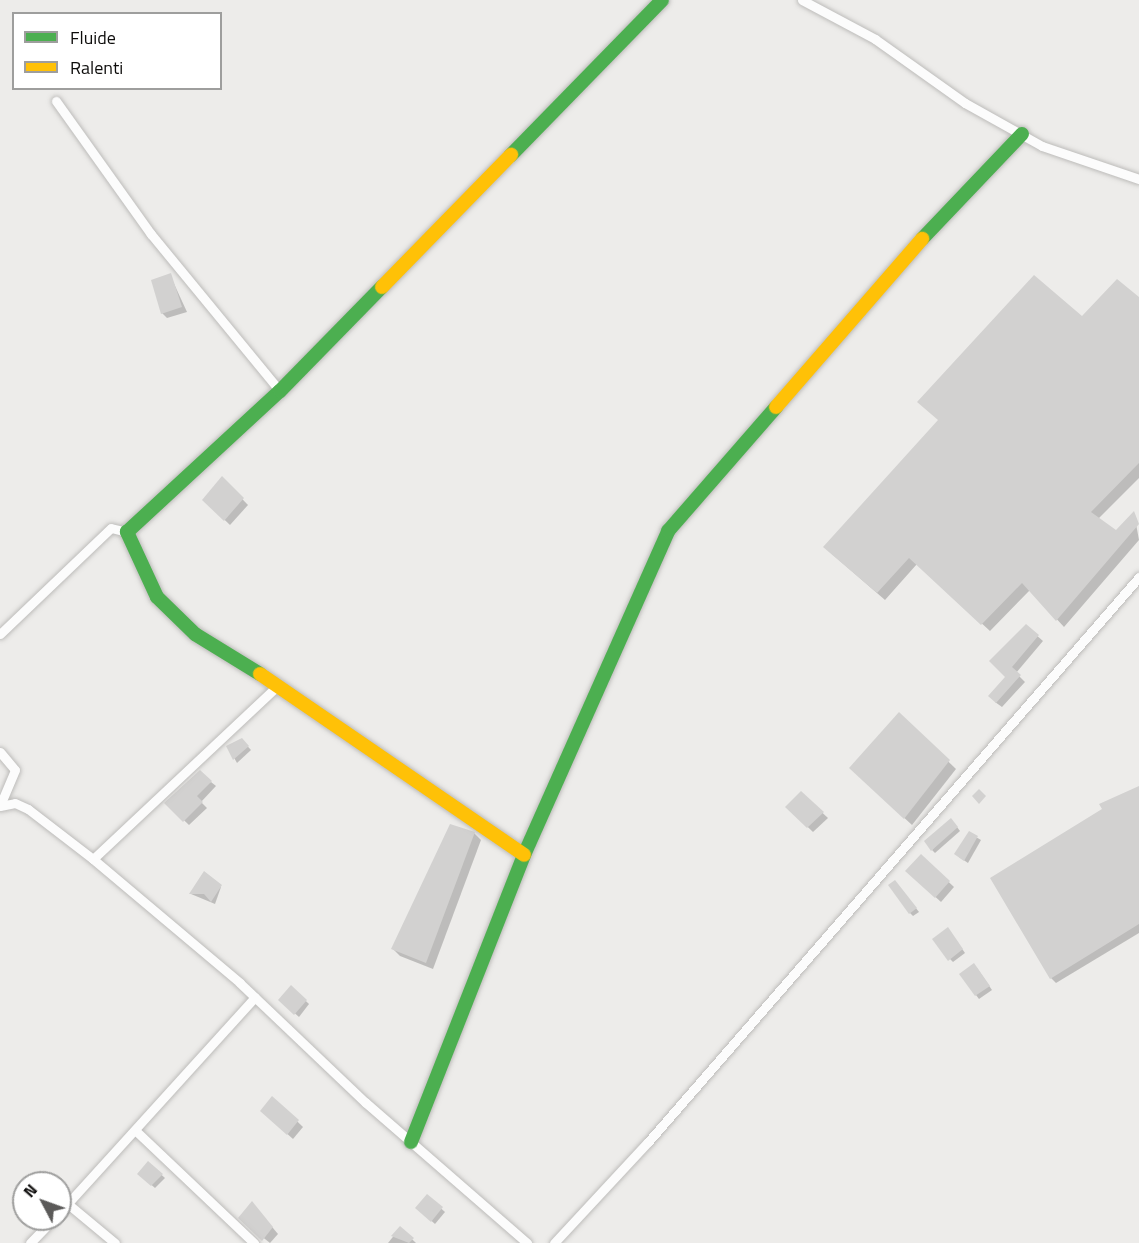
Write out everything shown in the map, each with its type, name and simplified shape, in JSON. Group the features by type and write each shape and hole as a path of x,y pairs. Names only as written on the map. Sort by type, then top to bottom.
{"street":[{"path":"127,532 280,391 662,0"},
{"path":"802,0 875,39 1022,135 1139,179"},
{"path":"56,101 152,234 280,391"},
{"path":"411,1142 524,855 668,531 931,229 1022,135"},
{"path":"0,634 111,528 127,532"},
{"path":"127,532 158,597 176,617 524,855"},
{"path":"554,1243 656,1134 1139,577"},
{"path":"93,859 278,685"},
{"path":"0,752 15,770 0,806"},
{"path":"0,806 15,804 28,809 93,859 255,997 411,1142 527,1243"},
{"path":"72,1200 255,997"},
{"path":"135,1131 254,1243"},
{"path":"72,1207 115,1243"},
{"path":"30,1243 42,1231"}],"building":[{"path":"171,273 182,307 161,314 151,280"},
{"path":"1034,275 1082,316 1117,279 1139,297 1139,463 1091,512 1116,530 1134,511 1139,524 1056,621 1022,583 981,625 909,558 877,593 823,547 938,420 917,402"},
{"path":"222,476 244,498 224,521 202,500"},
{"path":"1026,624 1039,635 1012,667 1021,675 996,703 988,696 1005,677 989,661"},
{"path":"899,712 950,760 904,819 849,768"},
{"path":"242,738 249,746 233,760 226,746"},
{"path":"200,770 212,781 197,796 203,802 183,822 164,803"},
{"path":"1139,786 1139,924 1050,979 990,878 1102,809 1099,804"},
{"path":"979,789 986,796 979,804 972,796"},
{"path":"801,791 824,812 807,828 785,807"},
{"path":"951,818 958,827 931,851 924,841"},
{"path":"450,824 475,832 426,963 391,949"},
{"path":"969,831 978,836 964,861 954,854"},
{"path":"921,854 950,881 935,898 905,871"},
{"path":"204,871 222,885 211,902 204,894 189,894"},
{"path":"895,880 917,908 909,914 888,885"},
{"path":"948,927 963,949 948,961 932,939"},
{"path":"974,963 990,986 975,996 959,974"},
{"path":"291,985 307,1000 294,1015 278,1000"},
{"path":"272,1096 299,1120 287,1135 260,1111"},
{"path":"148,1161 163,1174 151,1186 137,1174"},
{"path":"427,1194 443,1207 431,1222 415,1208"},
{"path":"252,1201 273,1227 262,1241 238,1218"},
{"path":"400,1226 414,1238 409,1243 391,1236"}],"traffic: fast":[{"path":"511,155 662,0"},
{"path":"922,239 1022,134"},
{"path":"260,674 195,634 157,597 127,532 280,391 382,287"},
{"path":"411,1142 524,855 668,531 776,407"}],"traffic: slow":[{"path":"382,287 511,155"},
{"path":"776,407 922,239"},
{"path":"260,674 524,855"}]}
